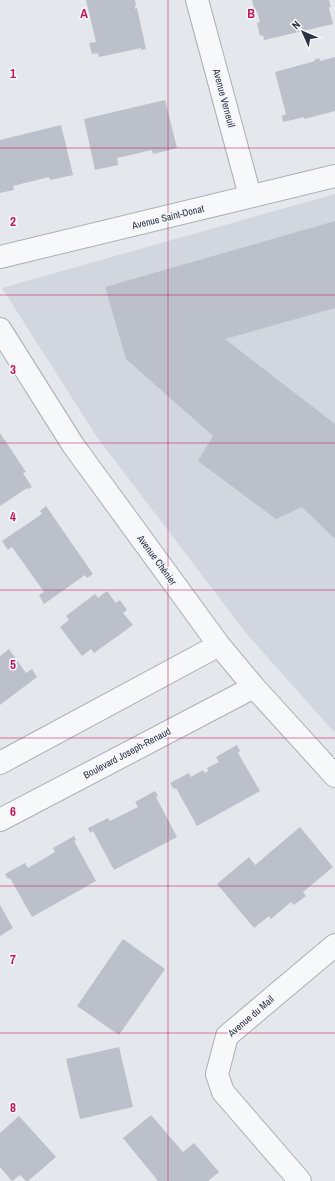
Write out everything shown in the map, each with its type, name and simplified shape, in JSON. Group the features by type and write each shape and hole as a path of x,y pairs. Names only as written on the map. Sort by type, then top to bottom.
{"street":[{"name":"Avenue Verneuil","path":"197,0 250,196"},
{"name":"Avenue Saint-Donat","path":"0,258 335,176"},
{"name":"Avenue Chénier","path":"0,329 73,445 219,645 335,776"},
{"path":"0,763 219,645"},
{"name":"Boulevard Joseph-Renaud","path":"1,816 254,686"},
{"name":"Avenue du Mail","path":"300,1181 223,1092 217,1074 227,1036 335,944"}],"shaded area":[{"path":"335,194 335,733 246,633 97,437 2,288"}],"building":[{"path":"86,0 135,0 135,9 137,8 146,49 141,50 141,48 99,57 98,53 92,54 89,43 96,42"},
{"path":"252,0 329,0 333,24 264,40 263,35 260,36 257,23 260,22 257,11 255,12"},
{"path":"335,57 335,111 304,119 304,117 283,122 282,116 286,114 275,72 315,61 314,60 319,58 320,61"},
{"path":"165,100 177,148 153,154 152,150 117,158 118,165 95,170 84,119"},
{"path":"61,125 73,175 50,180 49,177 13,186 14,190 0,193 0,140"},
{"path":"335,221 335,308 225,339 335,424 335,539 302,507 276,519 198,461 213,436 126,359 105,287"},
{"path":"0,433 26,472 23,473 32,487 27,488 0,506"},
{"path":"46,506 93,574 87,578 85,575 44,604 39,595 44,592 12,547 8,550 2,541 42,514 40,511"},
{"path":"107,591 116,603 120,600 127,610 123,613 133,625 94,653 91,649 82,656 60,627 69,620 66,616 95,594 98,598"},
{"path":"9,649 26,673 32,669 37,677 0,705 0,656"},
{"path":"237,745 240,751 238,753 260,791 197,826 176,788 174,789 170,783 189,773 191,777 203,770 205,773 208,771 207,768 219,762 216,757"},
{"path":"155,791 158,796 156,797 177,837 114,870 93,831 90,833 88,828 108,818 110,821 138,807 135,802"},
{"path":"300,827 333,867 303,892 306,896 294,905 291,902 271,919 269,916 254,928 217,884 249,857 255,865"},
{"path":"74,836 76,840 74,841 96,881 32,917 10,878 8,879 5,874 25,863 28,868 55,852 53,848"},
{"path":"0,905 13,928 0,936"},
{"path":"123,939 165,969 119,1035 77,1006"},
{"path":"119,1047 133,1107 80,1119 66,1059"},
{"path":"151,1115 183,1152 194,1143 219,1172 208,1181 158,1181 123,1138"},
{"path":"19,1116 56,1157 28,1181 20,1175 12,1181 0,1167 0,1133"}]}
